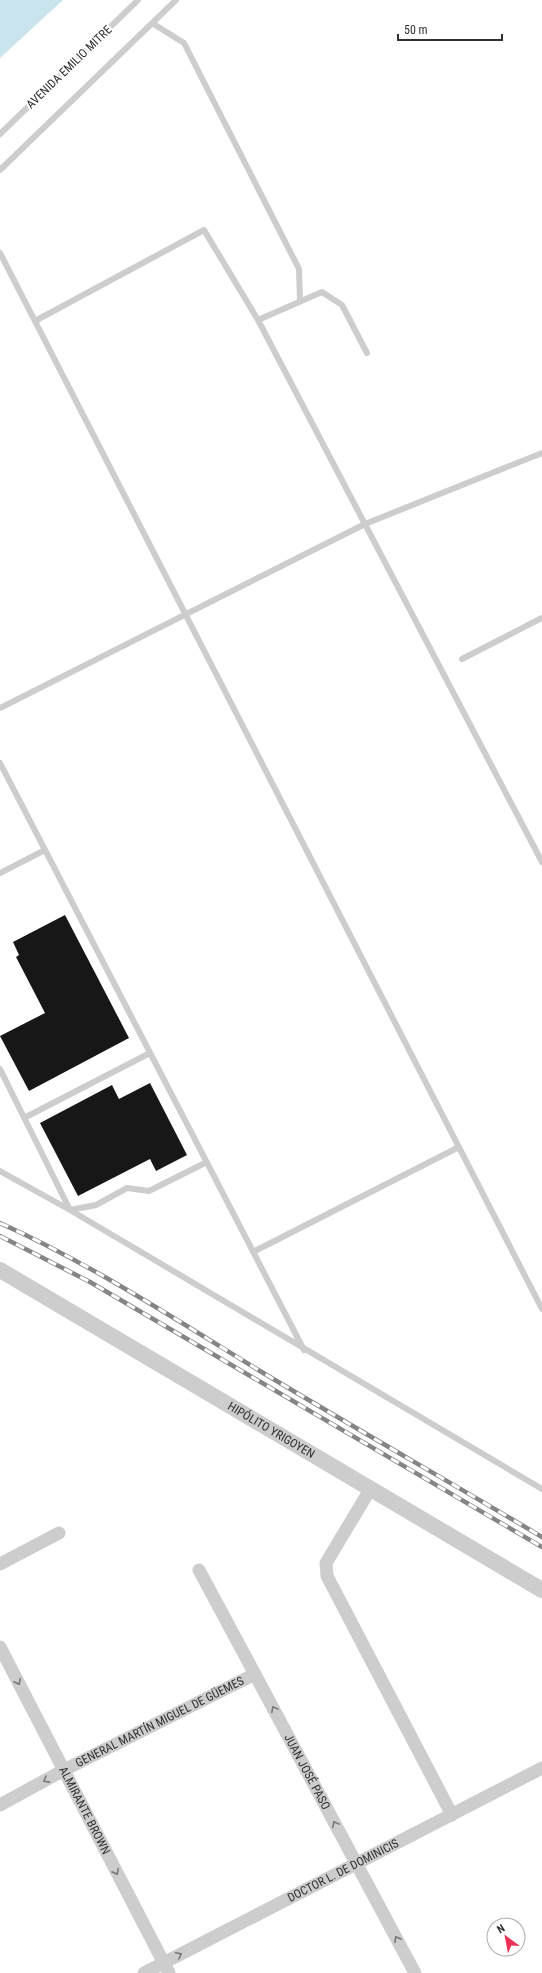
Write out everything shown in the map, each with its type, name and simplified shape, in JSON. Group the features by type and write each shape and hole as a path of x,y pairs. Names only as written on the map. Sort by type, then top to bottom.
{"street":[{"name":"HIPÓLITO YRIGOYEN","path":"0,1270 542,1590"},
{"path":"371,1488 326,1563 327,1576 452,1815"},
{"path":"0,1564 59,1533"},
{"name":"JUAN JOSÉ PASO","path":"199,1570 415,1973"},
{"name":"ALMIRANTE BROWN","path":"0,1647 166,1968"},
{"name":"GENERAL MARTÍN MIGUEL DE GÜEMES","path":"0,1805 64,1770 255,1674"},
{"name":"DOCTOR L. DE DOMINICIS","path":"144,1973 166,1968 356,1864 542,1768"}],"lane":[{"name":"AVENIDA EMILIO MITRE","path":"0,134 138,0"},
{"path":"0,170 176,0"},
{"path":"152,23 184,43 299,269 300,301"},
{"path":"35,321 204,230 258,320 542,862"},
{"path":"0,253 542,1309"},
{"path":"258,320 322,292 342,305 368,353"},
{"path":"0,708 365,524 542,452"},
{"path":"462,659 542,618"},
{"path":"0,763 304,1350"},
{"path":"0,873 45,850"},
{"path":"24,1118 150,1053"},
{"path":"0,1069 70,1210"},
{"path":"253,1252 459,1147"},
{"path":"70,1210 96,1205 127,1188 149,1191 207,1162"},
{"path":"0,1171 70,1210 304,1350 542,1489"}],"water":[{"path":"0,0 63,0 0,58"}],"building":[{"path":"65,915 129,1038 29,1091 0,1036 45,1013 16,957 19,955 13,942"},
{"path":"150,1083 187,1155 156,1171 150,1159 78,1196 40,1123 112,1085 119,1099"}],"railway":[{"path":"0,1223 100,1274 295,1392 542,1537"},
{"path":"0,1236 90,1282 542,1547"}]}
